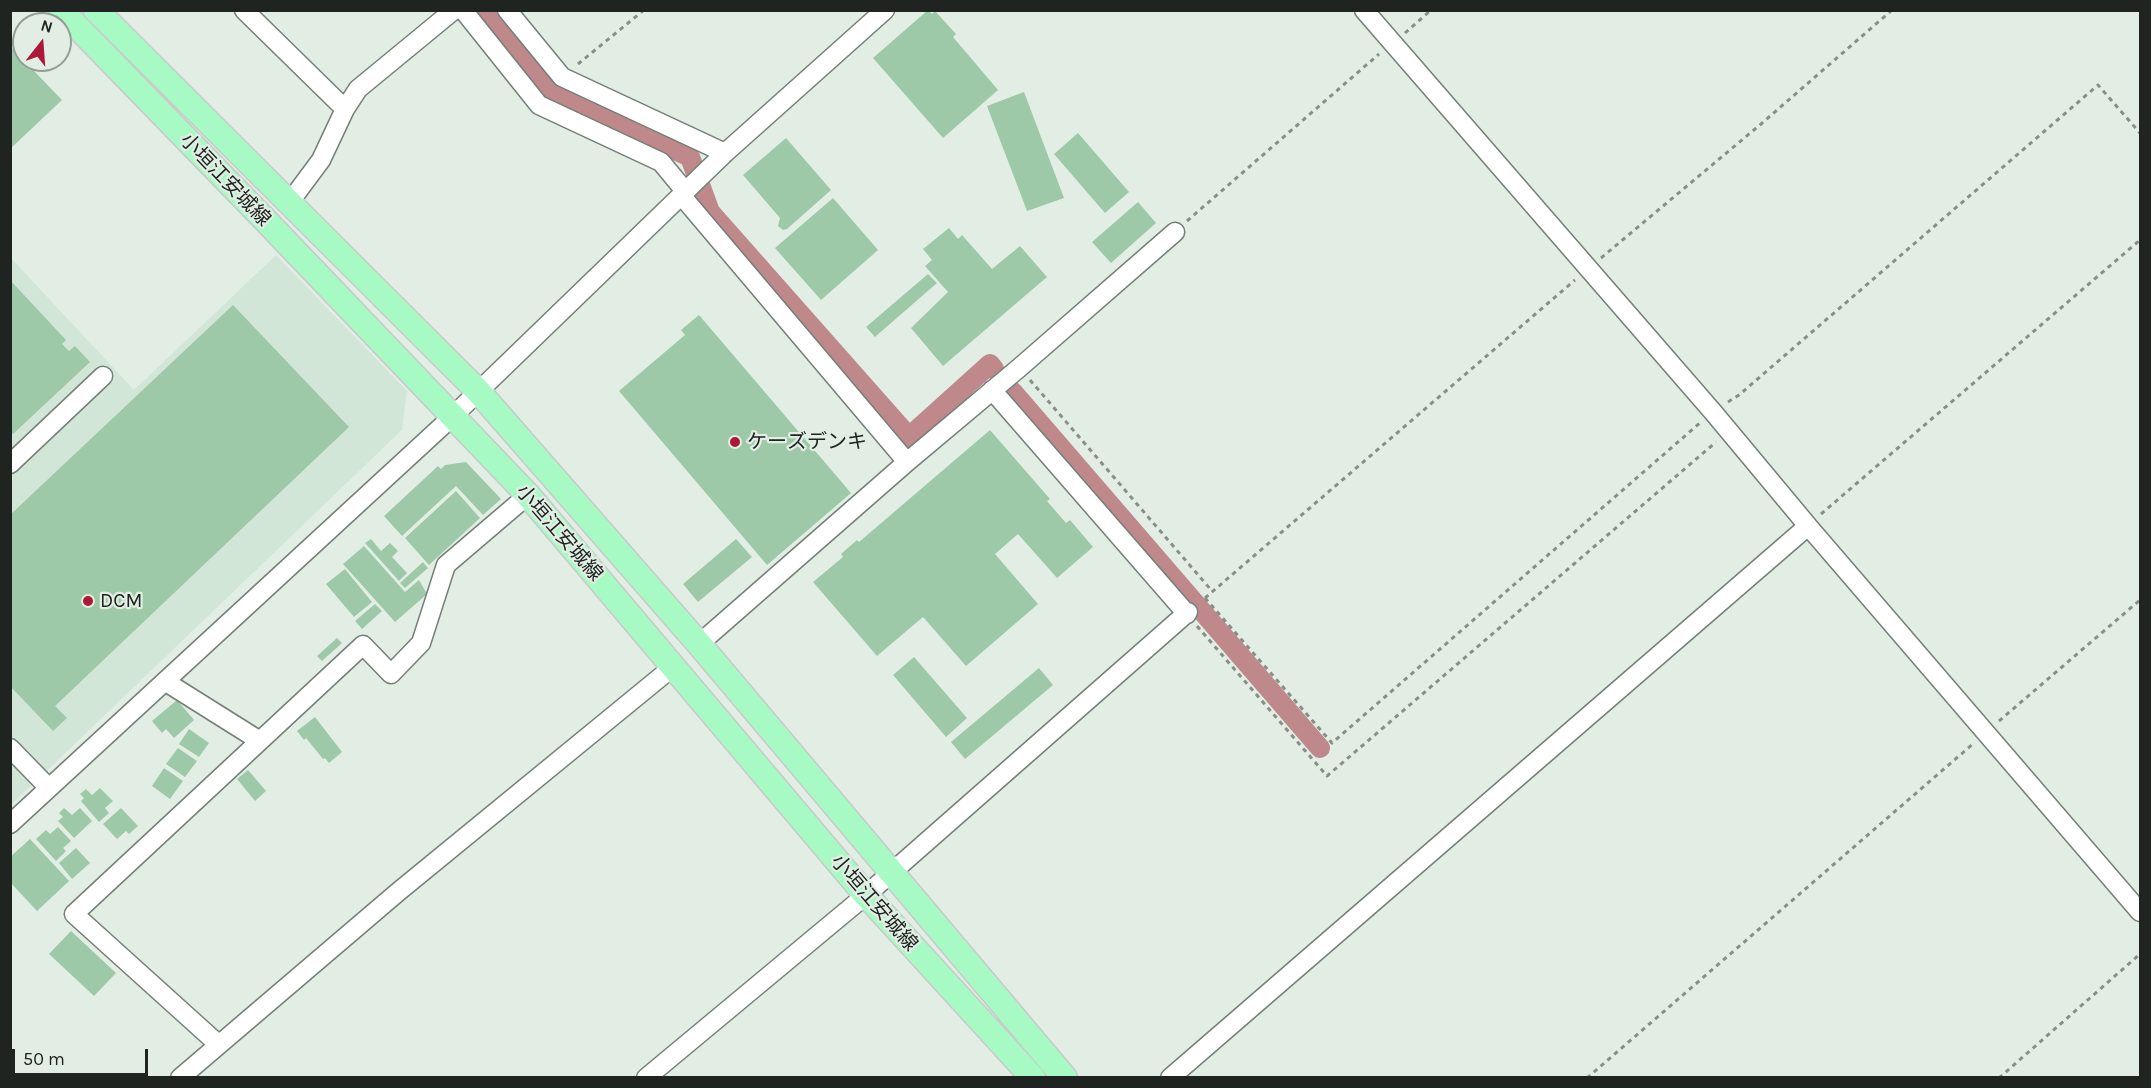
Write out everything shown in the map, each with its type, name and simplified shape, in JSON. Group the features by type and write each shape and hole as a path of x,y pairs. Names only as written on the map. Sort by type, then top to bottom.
{"main road":[{"name":"小垣江安城線","path":"61,10 528,495 866,895 1033,1077"},
{"name":"小垣江安城線","path":"96,10 478,391 699,644 1065,1077"}],"street":[{"path":"244,10 345,109"},
{"path":"289,203 321,160 345,109 358,89 454,10"},
{"path":"463,10 539,105 661,162 907,462"},
{"path":"507,10 562,77 725,153"},
{"path":"10,824 453,416 725,153 885,10"},
{"path":"1364,10 1713,412 2140,912"},
{"path":"699,644 1175,232"},
{"path":"10,464 103,376"},
{"path":"646,1077 866,895 1187,613 992,390"},
{"path":"218,1044 74,914 363,645 391,674 421,643 446,565 528,495"},
{"path":"1170,1077 1808,526"},
{"path":"180,1077 398,892 674,666"},
{"path":"166,682 260,741"},
{"path":"10,748 49,788"}],"path":[{"path":"562,77 644,10"},
{"path":"1175,232 1431,10"},
{"path":"1892,10 1205,598 1332,743 1713,412 1739,395 2098,85 2140,133"},
{"path":"1808,526 2140,240"},
{"path":"1019,368 1212,591"},
{"path":"1187,613 1328,776 1728,431"},
{"path":"1587,1077 2140,600"},
{"path":"1999,1077 2140,954"}],"shaded area":[{"path":"276,255 407,391 402,430 11,805 11,258 134,390"}],"building":[{"path":"928,10 932,14 935,11 956,34 953,37 998,90 943,138 873,58"},
{"path":"10,46 12,48 12,72 35,72 62,100 10,149"},
{"path":"1024,92 1064,198 1027,211 987,106"},
{"path":"1078,133 1129,192 1105,213 1054,154"},
{"path":"786,138 831,190 783,230 778,226 780,218 743,175"},
{"path":"833,198 878,250 821,300 775,248"},
{"path":"1138,202 1156,223 1111,263 1092,242"},
{"path":"949,228 958,239 962,235 992,269 1020,246 1047,277 943,366 911,328 948,292 925,266 932,260 923,249"},
{"path":"928,274 937,283 875,337 866,327"},
{"path":"10,280 66,340 62,344 69,351 75,346 90,362 13,434 10,431"},
{"name":"DCM","path":"233,305 349,427 55,706 67,718 53,731 10,686 10,515"},
{"name":"ケーズデンキ","path":"699,315 851,493 767,565 619,391 685,335 681,330"},
{"path":"990,430 1050,499 1047,501 1066,523 1070,520 1093,547 1057,578 1018,534 995,554 1038,604 966,666 923,617 877,656 813,582 843,557 841,554 857,540 859,542"},
{"path":"466,462 501,499 483,515 456,486 402,536 384,516 438,466 441,469 445,465"},
{"path":"456,491 480,518 429,565 405,538"},
{"path":"371,539 381,551 390,543 398,551 392,557 407,573 399,581 365,543"},
{"path":"736,539 752,557 698,602 683,584"},
{"path":"364,546 405,592 419,580 427,594 395,622 343,564"},
{"path":"423,562 428,568 405,588 400,583"},
{"path":"345,569 372,602 354,617 326,584"},
{"path":"375,604 382,611 362,629 355,621"},
{"path":"337,638 342,643 322,661 317,656"},
{"path":"914,657 967,718 946,737 893,675"},
{"path":"1039,668 1053,685 965,759 951,742"},
{"path":"177,700 194,720 174,738 166,729 162,733 152,721"},
{"path":"315,717 342,752 329,763 297,731"},
{"path":"189,729 209,743 199,757 179,744"},
{"path":"178,748 197,761 185,777 166,764"},
{"path":"164,768 183,781 170,799 152,786"},
{"path":"248,770 266,791 255,801 237,779"},
{"path":"100,788 113,801 105,808 109,813 99,822 81,801 84,798 80,794 86,789 92,795"},
{"path":"64,808 72,815 80,808 92,821 74,838 58,821 63,817 59,813"},
{"path":"121,808 138,826 129,834 126,831 117,839 103,824"},
{"path":"58,827 71,841 63,848 66,851 56,861 36,839 46,830 50,834"},
{"path":"30,839 69,881 37,911 10,882 10,857"},
{"path":"76,848 90,863 72,879 59,863"},
{"path":"71,931 116,973 94,996 49,954"}],"waterway":[{"path":"482,10 550,92 690,157 710,212 909,437 990,364 994,369"},
{"path":"1013,392 1320,748"}],"place":[{"name":"ケーズデンキ","path":"735,442"},
{"name":"DCM","path":"88,601"}]}
